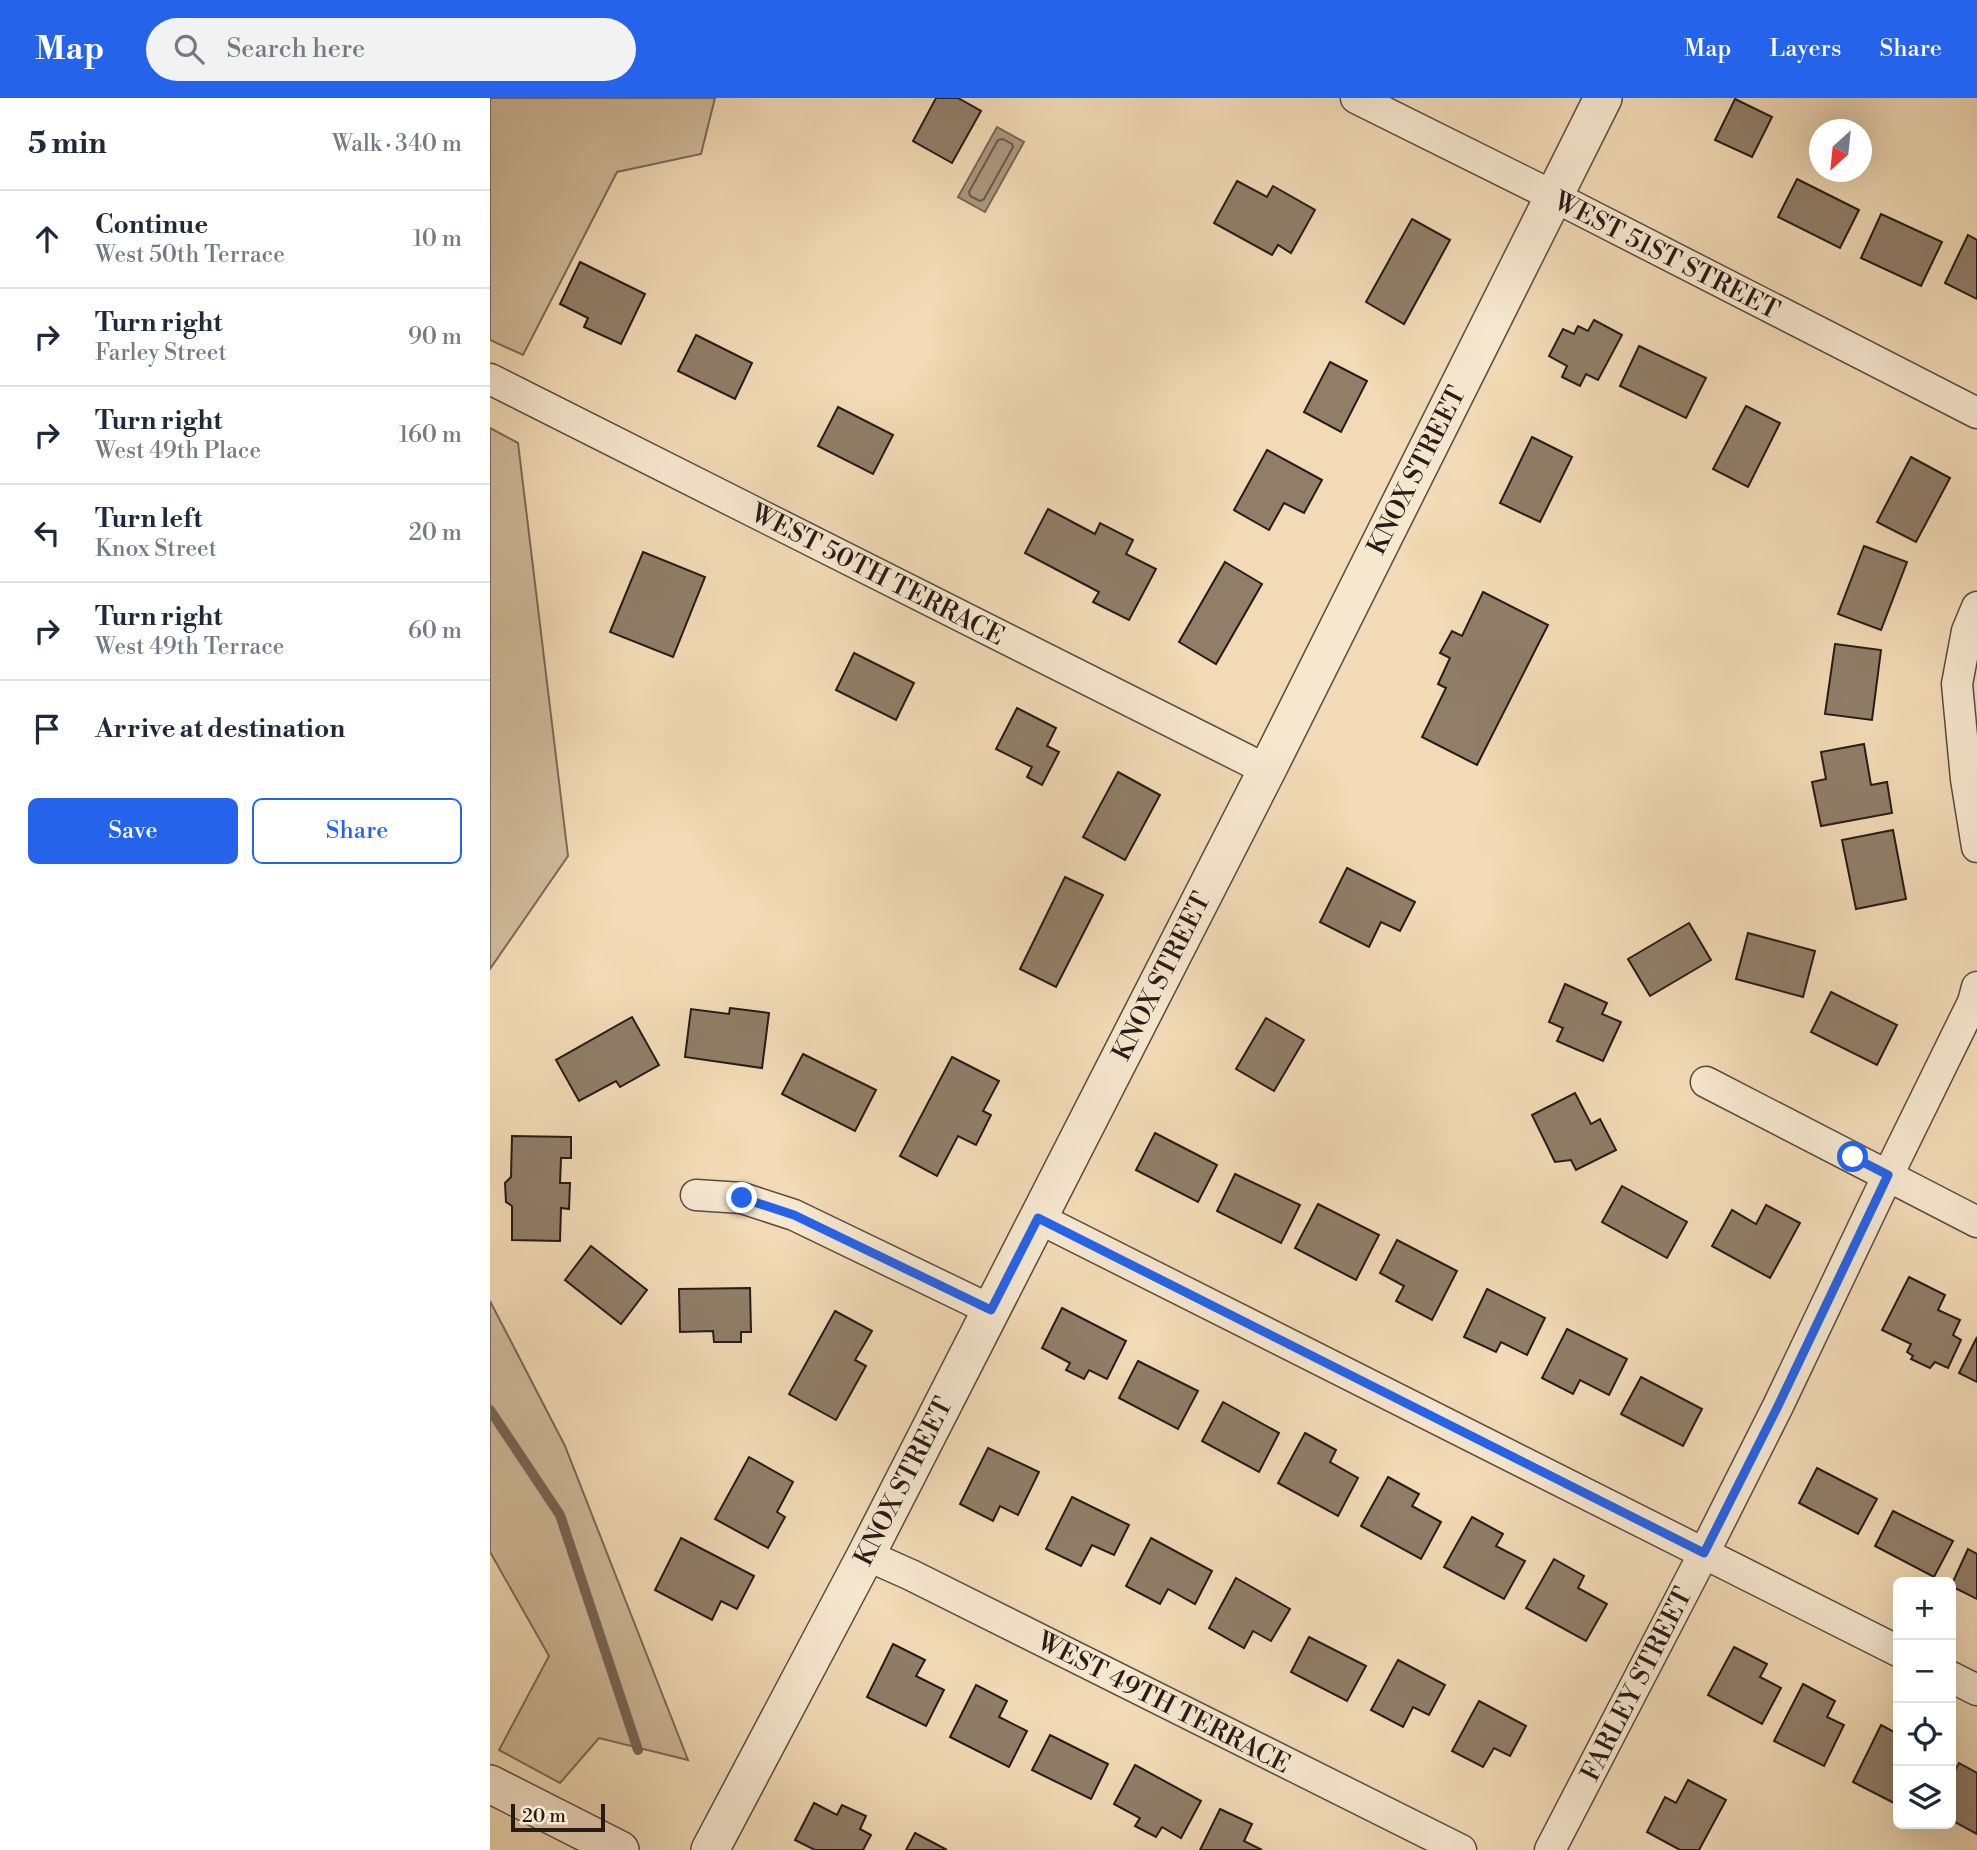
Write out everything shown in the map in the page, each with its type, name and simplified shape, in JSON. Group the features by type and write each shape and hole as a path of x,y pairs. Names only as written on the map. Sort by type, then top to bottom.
{"street":[{"name":"WEST 51ST STREET","path":"1356,98 1977,413"},
{"name":"KNOX STREET","path":"710,1850 866,1555 1038,1218 1266,770 1602,98"},
{"name":"WEST 50TH TERRACE","path":"490,379 1266,770"},
{"path":"1977,607 1967,631 1957,684 1966,779 1977,847"},
{"name":"FARLEY STREET","path":"1550,1850 1784,1394 1973,1002 1977,987"},
{"path":"1706,1082 1977,1222"},
{"path":"696,1195 742,1198 794,1215 991,1310"},
{"path":"1038,1218 1893,1648"},
{"name":"WEST 49TH TERRACE","path":"866,1555 1461,1850"},
{"path":"1956,1680 1977,1690"},
{"path":"490,1784 620,1850"}],"shaded area":[{"path":"490,98 715,98 701,154 617,172 523,355 490,340"},
{"path":"490,428 518,443 568,856 490,969"},
{"path":"490,1301 565,1446 688,1760 599,1738 560,1783 499,1750 549,1656 490,1552"}],"water":[{"path":"997,127 1024,142 985,212 958,197"}],"building":[{"path":"936,98 958,98 981,111 952,163 913,141"},
{"path":"1735,99 1772,117 1752,157 1715,140"},
{"path":"1797,179 1859,210 1840,248 1778,217"},
{"path":"1237,181 1267,197 1273,186 1315,210 1291,253 1278,245 1272,255 1214,223"},
{"path":"1881,214 1942,242 1921,286 1861,258"},
{"path":"1412,219 1450,240 1404,324 1366,302"},
{"path":"1968,235 1977,240 1977,299 1945,283"},
{"path":"580,262 645,294 621,344 584,327 588,318 560,304"},
{"path":"1594,320 1622,335 1598,380 1586,374 1580,386 1562,377 1567,366 1549,356 1563,329 1574,334 1578,326 1588,331"},
{"path":"696,335 752,363 735,399 678,371"},
{"path":"1639,346 1706,378 1686,418 1620,386"},
{"path":"1330,362 1367,381 1341,432 1304,412"},
{"path":"1746,406 1780,423 1748,487 1713,469"},
{"path":"838,407 893,435 873,474 818,446"},
{"path":"1532,437 1572,457 1540,522 1500,503"},
{"path":"1267,450 1322,480 1304,513 1284,503 1269,530 1234,510"},
{"path":"1911,457 1950,478 1916,542 1877,522"},
{"path":"1048,509 1095,534 1100,523 1133,540 1126,554 1156,569 1129,620 1093,602 1099,592 1025,553"},
{"path":"1864,546 1907,562 1881,630 1838,614"},
{"path":"643,552 705,577 673,657 610,632"},
{"path":"1225,562 1262,584 1216,664 1179,642"},
{"path":"1483,592 1548,625 1477,765 1422,737 1446,688 1438,684 1450,658 1440,653 1452,631 1462,636"},
{"path":"1835,644 1881,650 1872,720 1825,714"},
{"path":"854,653 914,683 896,720 836,690"},
{"path":"1017,708 1056,728 1047,746 1059,752 1042,785 1027,777 1032,767 996,749"},
{"path":"1864,744 1871,785 1887,782 1892,813 1821,826 1812,782 1826,779 1821,752"},
{"path":"1118,772 1160,795 1125,860 1083,837"},
{"path":"1893,830 1906,899 1856,909 1842,840"},
{"path":"1347,868 1415,902 1400,931 1381,922 1369,947 1320,922"},
{"path":"1065,877 1103,895 1056,987 1020,969"},
{"path":"1689,923 1711,960 1650,996 1628,959"},
{"path":"1748,933 1815,951 1803,997 1736,979"},
{"path":"1565,984 1607,1003 1602,1014 1621,1022 1603,1061 1557,1041 1563,1028 1549,1022"},
{"path":"1831,992 1897,1025 1877,1065 1811,1032"},
{"path":"730,1008 769,1013 762,1068 685,1057 691,1009 729,1014"},
{"path":"632,1017 659,1065 620,1087 616,1081 579,1101 556,1060"},
{"path":"1266,1018 1304,1040 1274,1091 1236,1069"},
{"path":"803,1054 876,1090 855,1131 782,1094"},
{"path":"952,1057 999,1081 983,1111 991,1115 976,1145 958,1136 937,1176 900,1156"},
{"path":"1575,1093 1591,1124 1600,1119 1616,1150 1576,1170 1571,1160 1555,1162 1532,1115"},
{"path":"1155,1133 1217,1165 1198,1202 1136,1170"},
{"path":"512,1136 571,1137 571,1158 561,1158 560,1183 570,1183 569,1209 561,1208 560,1241 512,1240 512,1206 506,1202 505,1183 511,1177"},
{"path":"1235,1174 1300,1205 1281,1243 1217,1211"},
{"path":"1622,1186 1687,1222 1667,1258 1602,1222"},
{"path":"1318,1204 1379,1235 1356,1280 1295,1248"},
{"path":"1766,1205 1800,1223 1770,1278 1712,1246 1732,1210 1756,1224"},
{"path":"1397,1240 1457,1271 1432,1320 1396,1301 1404,1286 1380,1273"},
{"path":"591,1246 647,1290 621,1324 565,1280"},
{"path":"1909,1277 1945,1295 1938,1310 1960,1320 1953,1335 1961,1340 1948,1368 1935,1362 1930,1368 1911,1359 1913,1356 1907,1352 1911,1344 1882,1330"},
{"path":"750,1288 751,1332 741,1332 741,1342 714,1342 713,1331 680,1332 679,1289"},
{"path":"1487,1289 1545,1318 1527,1355 1501,1342 1496,1352 1464,1337"},
{"path":"1062,1308 1126,1341 1107,1379 1089,1370 1084,1379 1066,1370 1070,1363 1042,1348"},
{"path":"835,1311 872,1331 855,1360 866,1366 836,1420 789,1394"},
{"path":"1567,1329 1627,1359 1609,1395 1580,1380 1573,1394 1542,1378"},
{"path":"1977,1337 1977,1382 1959,1373"},
{"path":"1138,1361 1198,1391 1178,1429 1119,1398"},
{"path":"1641,1377 1702,1409 1683,1446 1621,1414"},
{"path":"1223,1402 1279,1433 1259,1472 1202,1441"},
{"path":"1305,1433 1336,1450 1330,1462 1358,1478 1338,1516 1278,1483"},
{"path":"988,1448 1039,1472 1018,1515 1000,1506 993,1521 960,1504"},
{"path":"749,1457 793,1482 777,1512 785,1517 768,1548 715,1519"},
{"path":"1817,1468 1877,1499 1858,1534 1799,1503"},
{"path":"1388,1477 1419,1494 1412,1506 1441,1522 1421,1559 1361,1526"},
{"path":"1072,1497 1129,1525 1114,1555 1092,1545 1081,1566 1046,1549"},
{"path":"1893,1511 1953,1541 1934,1577 1875,1546"},
{"path":"1472,1517 1503,1534 1496,1546 1525,1561 1504,1599 1444,1567"},
{"path":"681,1538 754,1576 737,1609 721,1601 712,1620 655,1590"},
{"path":"1151,1538 1212,1571 1195,1604 1168,1589 1160,1604 1126,1586"},
{"path":"1968,1549 1977,1554 1977,1599 1956,1588 1955,1577"},
{"path":"1554,1559 1584,1576 1578,1588 1607,1604 1586,1641 1526,1608"},
{"path":"1236,1578 1290,1609 1271,1641 1253,1631 1244,1648 1209,1628"},
{"path":"1309,1637 1366,1666 1347,1701 1291,1672"},
{"path":"893,1644 925,1660 916,1676 944,1690 926,1726 867,1697"},
{"path":"1734,1647 1767,1664 1760,1677 1781,1688 1762,1724 1708,1695"},
{"path":"1398,1660 1445,1685 1429,1715 1413,1707 1403,1727 1371,1710"},
{"path":"1803,1684 1835,1701 1827,1717 1844,1725 1824,1766 1774,1741"},
{"path":"976,1685 1007,1701 999,1717 1027,1731 1009,1767 950,1737"},
{"path":"1479,1701 1526,1726 1510,1756 1494,1748 1483,1767 1452,1751"},
{"path":"1881,1725 1893,1731 1893,1802 1853,1782"},
{"path":"1050,1735 1108,1764 1091,1799 1032,1770"},
{"path":"1959,1763 1977,1773 1977,1834 1956,1823 1956,1769"},
{"path":"1135,1765 1201,1801 1181,1838 1162,1827 1156,1837 1135,1826 1140,1818 1114,1804"},
{"path":"1688,1780 1726,1800 1699,1850 1680,1850 1647,1832 1665,1797 1676,1803"},
{"path":"814,1803 837,1815 842,1805 866,1816 860,1829 871,1835 863,1850 815,1850 795,1840"},
{"path":"1220,1809 1252,1824 1244,1841 1262,1850 1200,1850"},
{"path":"915,1833 947,1850 906,1850"}],"waterway":[{"path":"490,1410 560,1515 638,1750"}],"route":[{"path":"742,1198 794,1215 991,1310 1038,1218 1704,1553 1778,1406 1888,1175 1853,1157"}]}
